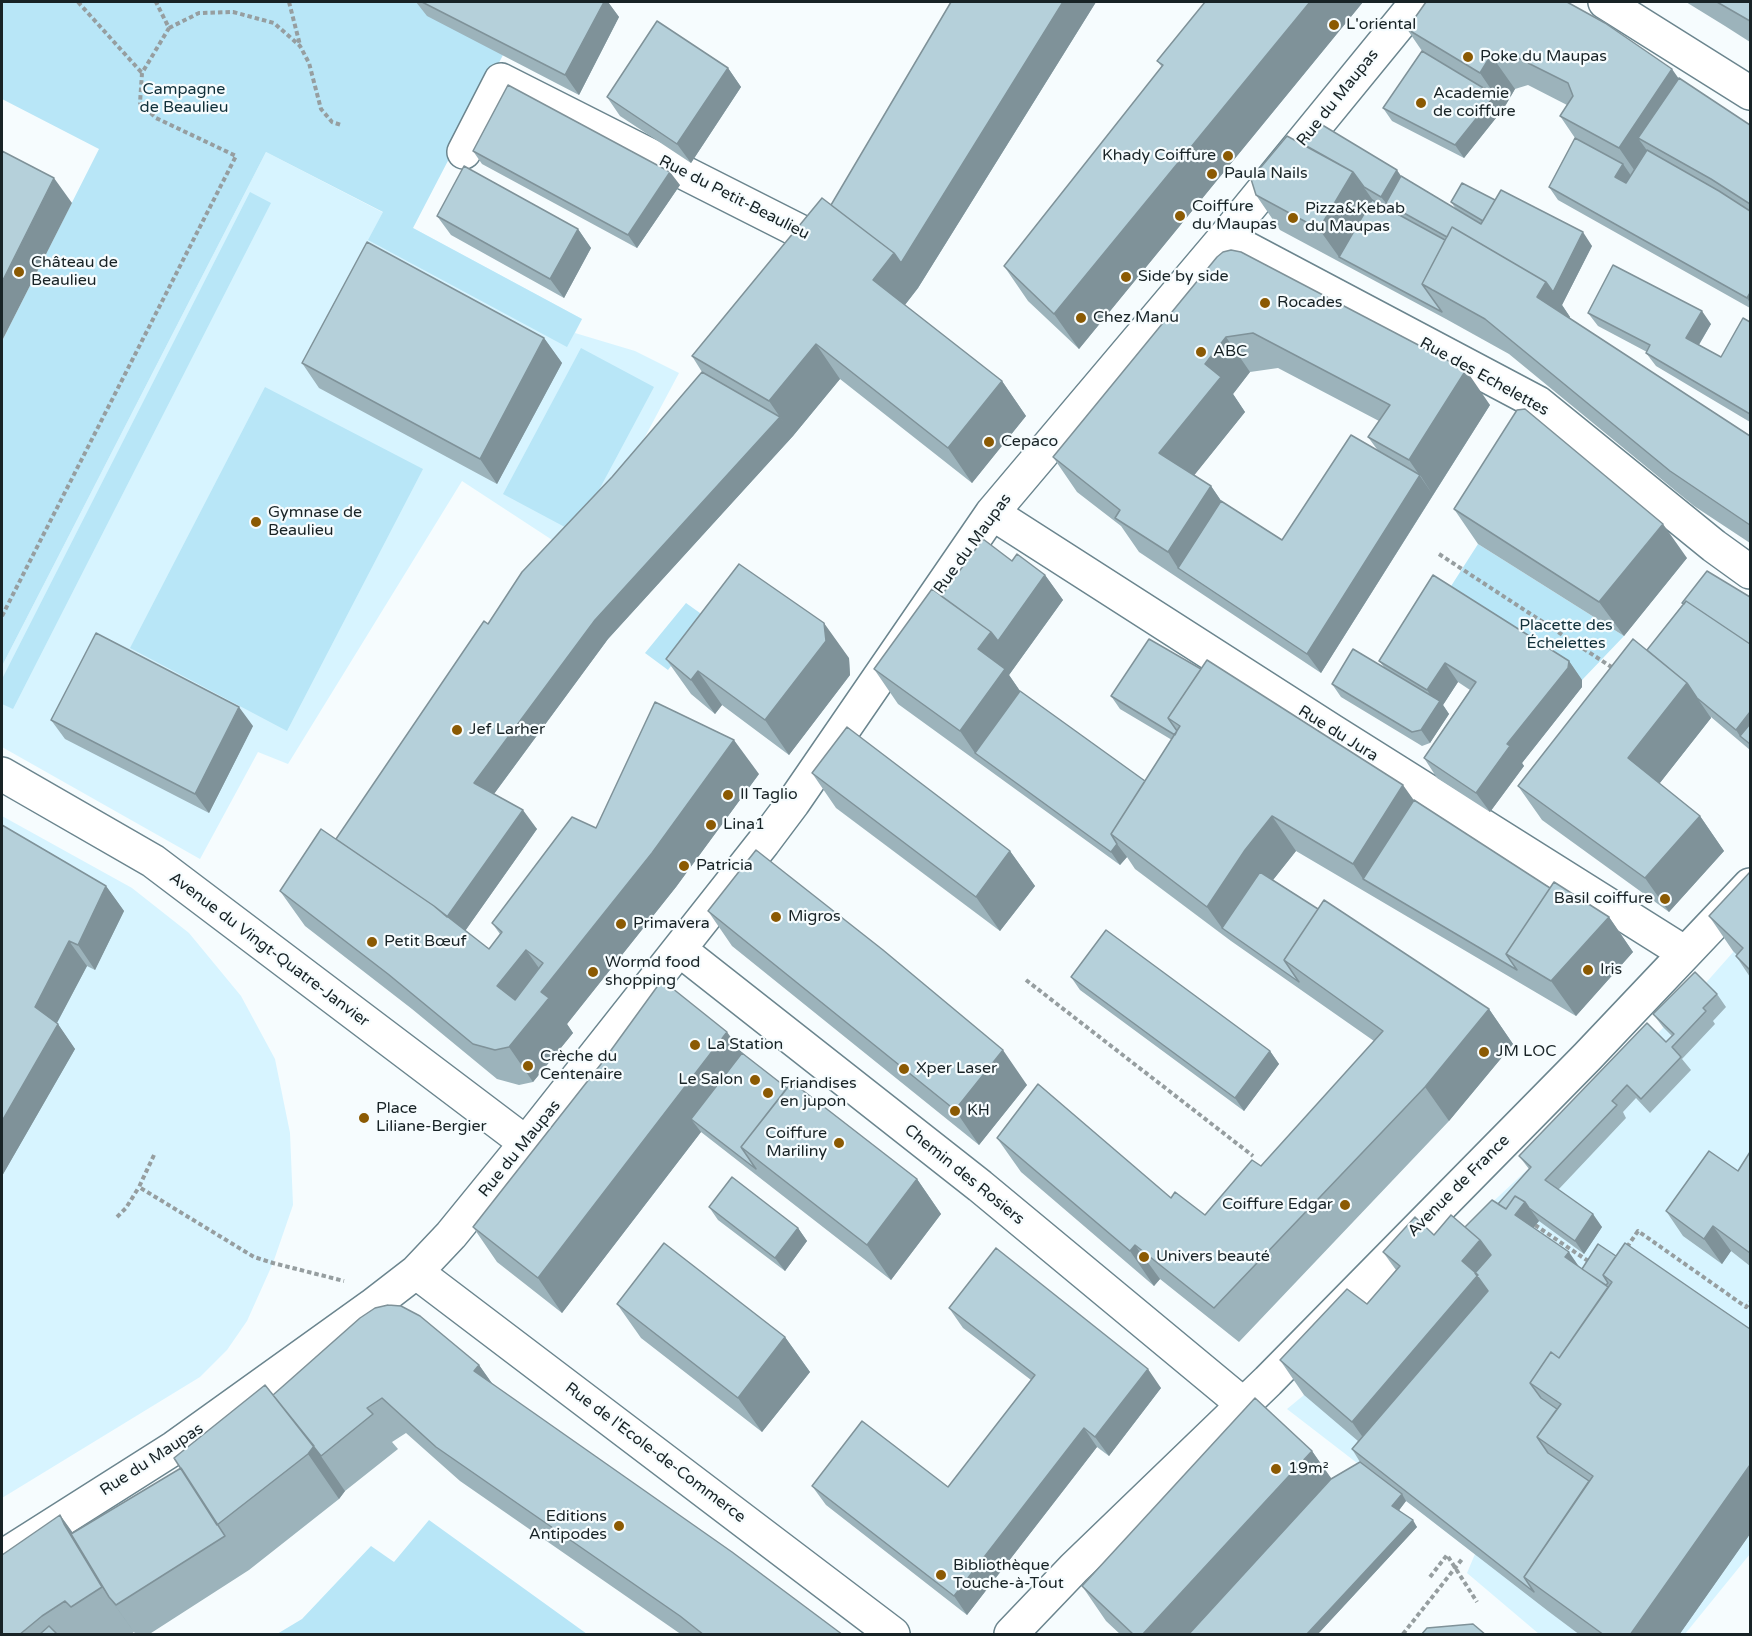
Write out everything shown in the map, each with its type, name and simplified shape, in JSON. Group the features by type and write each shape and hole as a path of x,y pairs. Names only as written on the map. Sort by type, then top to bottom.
{"street":[{"name":"Rue du Maupas","path":"2,1557 174,1448 372,1306 416,1272 451,1235 680,950 793,803 992,513 1225,237 1417,2"},
{"path":"1605,2 1750,93"},
{"name":"Rue du Petit-Beaulieu","path":"464,152 501,80 823,243 846,203"},
{"name":"Rue des Echelettes","path":"1225,237 1538,403 1714,546 1750,572"},
{"name":"Rue du Jura","path":"992,513 1392,769 1685,952"},
{"name":"Avenue du Vingt-Quatre-Janvier","path":"2,774 153,861 526,1143"},
{"name":"Avenue de France","path":"1011,1635 1074,1568 1244,1405 1587,1057 1750,885"},
{"name":"Chemin des Rosiers","path":"680,950 980,1186 1244,1405"},
{"name":"Rue de l'Ecole-de-Commerce","path":"416,1272 893,1635"}],"path":[{"path":"78,2 142,73"},
{"path":"156,2 169,28"},
{"path":"289,2 300,46 309,63 321,109 332,122 341,125"},
{"path":"2,616 236,156 156,118 140,103 142,73 169,28 199,13 233,12 274,23 300,46"},
{"path":"1439,554 1615,669"},
{"path":"1026,980 1252,1156"},
{"path":"117,1217 126,1208 139,1187 154,1155"},
{"path":"139,1187 254,1257 352,1284"},
{"path":"1535,1225 1599,1268"},
{"path":"1626,1248 1638,1231 1746,1307 1750,1302"},
{"path":"1431,1577 1447,1555 1477,1602"},
{"path":"1403,1635 1463,1558"}],"shaded area":[{"name":"Gymnase de Beaulieu","path":"266,152 582,319 575,333 635,351 679,373 614,495 566,549 462,481 288,764 258,752 200,859 2,747 2,666"},
{"path":"2,816 132,888 189,933 241,996 275,1059 290,1133 293,1205 273,1263 247,1321 227,1350 200,1377 2,1498"},
{"path":"1750,933 1750,1554 1685,1634 1539,1634 1467,1573 1475,1554 1287,1409 1304,1395 1439,1252 1528,1169 1704,985"}],"green space":[{"name":"Campagne de Beaulieu","path":"2,2 434,2 503,55 413,228 582,319 567,347 368,240 383,212 266,152 2,666 2,341 99,149 2,99"},
{"path":"250,192 271,203 13,709 2,704 2,679"},
{"path":"581,348 654,387 576,533 503,494"},
{"path":"265,387 423,469 287,731 130,648"},
{"name":"Placette des Échelettes","path":"1478,544 1624,636 1582,680 1446,594"},
{"path":"686,603 707,618 668,670 645,653"},
{"path":"429,1520 587,1634 277,1634 302,1619 371,1546 394,1562"}],"building":[{"path":"422,2 604,2 565,75"},
{"path":"951,2 1063,2 901,263 894,253 831,205"},
{"path":"1205,2 1310,2 1054,314 1004,266 1163,65 1157,61"},
{"path":"1426,2 1567,2 1605,23 1672,69 1619,148 1560,116 1573,96 1568,83 1504,51 1491,55 1480,73 1407,29"},
{"path":"1717,2 1750,2 1750,21"},
{"path":"657,21 728,68 677,144 607,97"},
{"path":"1422,51 1495,95 1455,145 1383,108"},
{"path":"1679,78 1750,125 1750,204 1638,138"},
{"path":"508,85 670,172 628,235 473,151"},
{"path":"1319,123 1397,170 1381,197 1364,187 1353,172 1303,144"},
{"path":"1287,136 1353,172 1319,229 1256,195 1251,179"},
{"path":"1575,138 1623,164 1615,177 1626,183 1647,150 1750,211 1750,293 1747,298 1549,187"},
{"path":"2,151 54,178 2,282"},
{"path":"464,166 578,229 550,279 437,216"},
{"path":"1401,176 1481,224 1501,190 1583,232 1553,292 1546,282 1452,227 1447,237 1386,203"},
{"path":"1462,183 1495,200 1483,221 1451,202"},
{"path":"822,198 894,253 873,280 1002,381 948,448 816,344 769,401 692,356"},
{"path":"1372,200 1445,240 1422,284 1442,312 1339,257"},
{"path":"1452,227 1546,282 1537,297 1750,436 1750,525 1670,471 1485,319 1422,284"},
{"path":"367,242 544,338 480,459 302,363"},
{"path":"1231,250 1241,252 1466,370 1409,460 1368,437 1390,405 1253,333 1226,337 1205,364 1221,377 1159,453 1211,486 1168,552 1115,518 1120,510 1053,457 1217,257"},
{"path":"1613,265 1702,311 1686,338 1721,357 1743,318 1750,322 1750,414 1646,353 1650,345 1588,313"},
{"path":"702,372 780,417 595,620 474,783 523,810 447,917 336,839 484,621 488,624 522,572 612,477"},
{"path":"1525,409 1663,524 1599,602 1454,509 1517,410"},
{"path":"1351,435 1420,475 1307,654 1178,568 1221,501 1282,540"},
{"path":"983,539 1012,561 1017,554 1045,575 998,641 991,632 941,596"},
{"path":"739,564 824,623 826,641 765,720 698,671 691,680 666,659"},
{"path":"1707,571 1750,597 1750,644 1686,601 1682,603"},
{"path":"1433,575 1569,661 1568,668 1507,744 1510,746 1476,793 1424,758 1476,682 1445,663 1427,690 1379,661"},
{"path":"932,589 991,632 978,649 1005,669 960,731 874,669"},
{"path":"1686,601 1750,644 1750,712 1736,730 1697,698 1687,683 1647,650"},
{"path":"96,633 239,707 195,794 51,720"},
{"path":"1149,639 1201,669 1168,718 1177,731 1175,735 1111,696"},
{"path":"1633,639 1687,683 1628,758 1700,816 1645,878 1518,786"},
{"path":"1353,649 1440,701 1421,730 1412,732 1332,684"},
{"path":"1207,660 1403,785 1353,864 1272,816 1245,850 1207,907 1111,834 1180,726 1168,718"},
{"path":"1020,691 1145,781 1111,834 1117,844 1111,852 975,753"},
{"path":"655,702 734,740 652,853 541,992 549,998 509,1047 495,1050 473,1044 388,974 280,891 321,829 434,906 489,949 502,932 492,923 572,817 596,828","holes":["526,950 543,963 515,1000 497,986"]},
{"path":"1750,724 1750,744 1740,736"},
{"path":"847,727 1010,851 976,897 812,773"},
{"path":"1414,800 1550,888 1506,954 1517,970 1363,879"},
{"path":"2,825 106,886 78,945 69,941 35,1007 58,1024 2,1121"},
{"path":"756,850 883,950 1003,1050 955,1110 708,911"},
{"path":"1260,872 1318,909 1284,960 1299,982 1222,928"},
{"path":"1750,872 1750,970 1736,956 1743,948 1709,916"},
{"path":"1554,882 1609,917 1551,981 1506,954"},
{"path":"1324,900 1489,1009 1425,1087 1214,1308 1135,1245 1130,1251 997,1138 1038,1084 1171,1198 1175,1192 1205,1215 1252,1160 1261,1166 1383,1031 1284,960"},
{"path":"1106,930 1270,1051 1235,1098 1071,977"},
{"path":"1695,972 1717,994 1703,1008 1706,1011 1672,1047 1681,1057 1641,1099 1627,1085 1612,1101 1617,1105 1545,1180 1593,1214 1575,1241 1515,1196 1506,1209 1498,1204 1531,1167 1519,1156 1647,1023 1666,1042 1674,1034 1653,1014"},
{"path":"662,980 727,1032 538,1278 473,1227 601,1064"},
{"path":"742,1053 787,1088 741,1147 756,1169 691,1119"},
{"path":"792,1082 917,1179 867,1245 741,1147"},
{"path":"1709,1151 1738,1171 1750,1152 1750,1253 1713,1226 1704,1239 1666,1211"},
{"path":"732,1177 798,1228 775,1258 709,1207"},
{"path":"1515,1196 1525,1202 1515,1215 1569,1252 1565,1257 1608,1287 1559,1358 1551,1352 1530,1383 1541,1398 1557,1409 1537,1437 1548,1453 1589,1481 1524,1577 1534,1592 1352,1449 1488,1291 1475,1273 1491,1255 1480,1240 1465,1227 1492,1200 1506,1209"},
{"path":"1451,1215 1480,1240 1462,1261 1478,1275 1352,1422 1280,1360 1347,1289 1367,1304 1400,1266 1383,1252 1415,1217 1434,1235"},
{"path":"664,1243 785,1337 738,1398 617,1304"},
{"path":"1625,1243 1750,1329 1750,1465 1630,1635 1604,1635 1524,1577 1593,1476 1537,1437 1561,1404 1530,1383 1551,1352 1559,1358 1612,1282 1603,1275"},
{"path":"1598,1244 1616,1256 1603,1275 1608,1283 1606,1285 1582,1269"},
{"path":"996,1248 1148,1369 1095,1437 1084,1428 954,1596 812,1486 862,1421 948,1487 1035,1375 949,1308"},
{"path":"388,1305 401,1306 420,1316 479,1365 474,1371 732,1552 843,1635 704,1635 436,1447 382,1398 367,1408 373,1414 321,1456 273,1395 360,1318 375,1308"},
{"path":"265,1385 314,1446 308,1454 217,1525 174,1458"},
{"path":"1255,1398 1312,1451 1142,1635 1134,1635 1082,1586"},
{"path":"1360,1462 1402,1494 1392,1506 1413,1520 1306,1635 1188,1635 1331,1479"},
{"path":"181,1468 225,1536 116,1605 71,1534"},
{"path":"60,1515 102,1587 71,1607 65,1601 19,1635 2,1635 2,1555"},
{"path":"1473,1624 1486,1635 1421,1635 1427,1628"},
{"path":"49,1626 58,1635 39,1635"}],"place":[{"name":"L'oriental","path":"1334,25"},
{"name":"Poke du Maupas","path":"1468,57"},
{"name":"Academie de coiffure","path":"1421,103"},
{"name":"Khady Coiffure","path":"1228,156"},
{"name":"Paula Nails","path":"1212,174"},
{"name":"Coiffure du Maupas","path":"1180,216"},
{"name":"Pizza&Kebab du Maupas","path":"1293,218"},
{"name":"Château de Beaulieu","path":"19,272"},
{"name":"Side by side","path":"1126,277"},
{"name":"Rocades","path":"1265,303"},
{"name":"Chez Manu","path":"1081,318"},
{"name":"ABC","path":"1201,352"},
{"name":"Cepaco","path":"989,442"},
{"name":"Gymnase de Beaulieu","path":"256,522"},
{"name":"Jef Larher","path":"457,730"},
{"name":"Il Taglio","path":"728,795"},
{"name":"Lina1","path":"711,825"},
{"name":"Patricia","path":"684,866"},
{"name":"Basil coiffure","path":"1665,899"},
{"name":"Migros","path":"776,917"},
{"name":"Primavera","path":"621,924"},
{"name":"Petit Bœuf","path":"372,942"},
{"name":"Iris","path":"1588,970"},
{"name":"Wormd food shopping","path":"593,972"},
{"name":"La Station","path":"695,1045"},
{"name":"JM LOC","path":"1484,1052"},
{"name":"Crèche du Centenaire","path":"528,1066"},
{"name":"Xper Laser","path":"904,1069"},
{"name":"Le Salon","path":"755,1080"},
{"name":"Friandises en jupon","path":"768,1093"},
{"name":"KH","path":"955,1111"},
{"name":"Place Liliane-Bergier","path":"364,1118"},
{"name":"Coiffure Mariliny","path":"839,1143"},
{"name":"Coiffure Edgar","path":"1345,1205"},
{"name":"Univers beauté","path":"1144,1257"},
{"name":"19m²","path":"1276,1469"},
{"name":"Editions Antipodes","path":"619,1526"},
{"name":"Bibliothèque Touche-à-Tout","path":"941,1575"}]}
